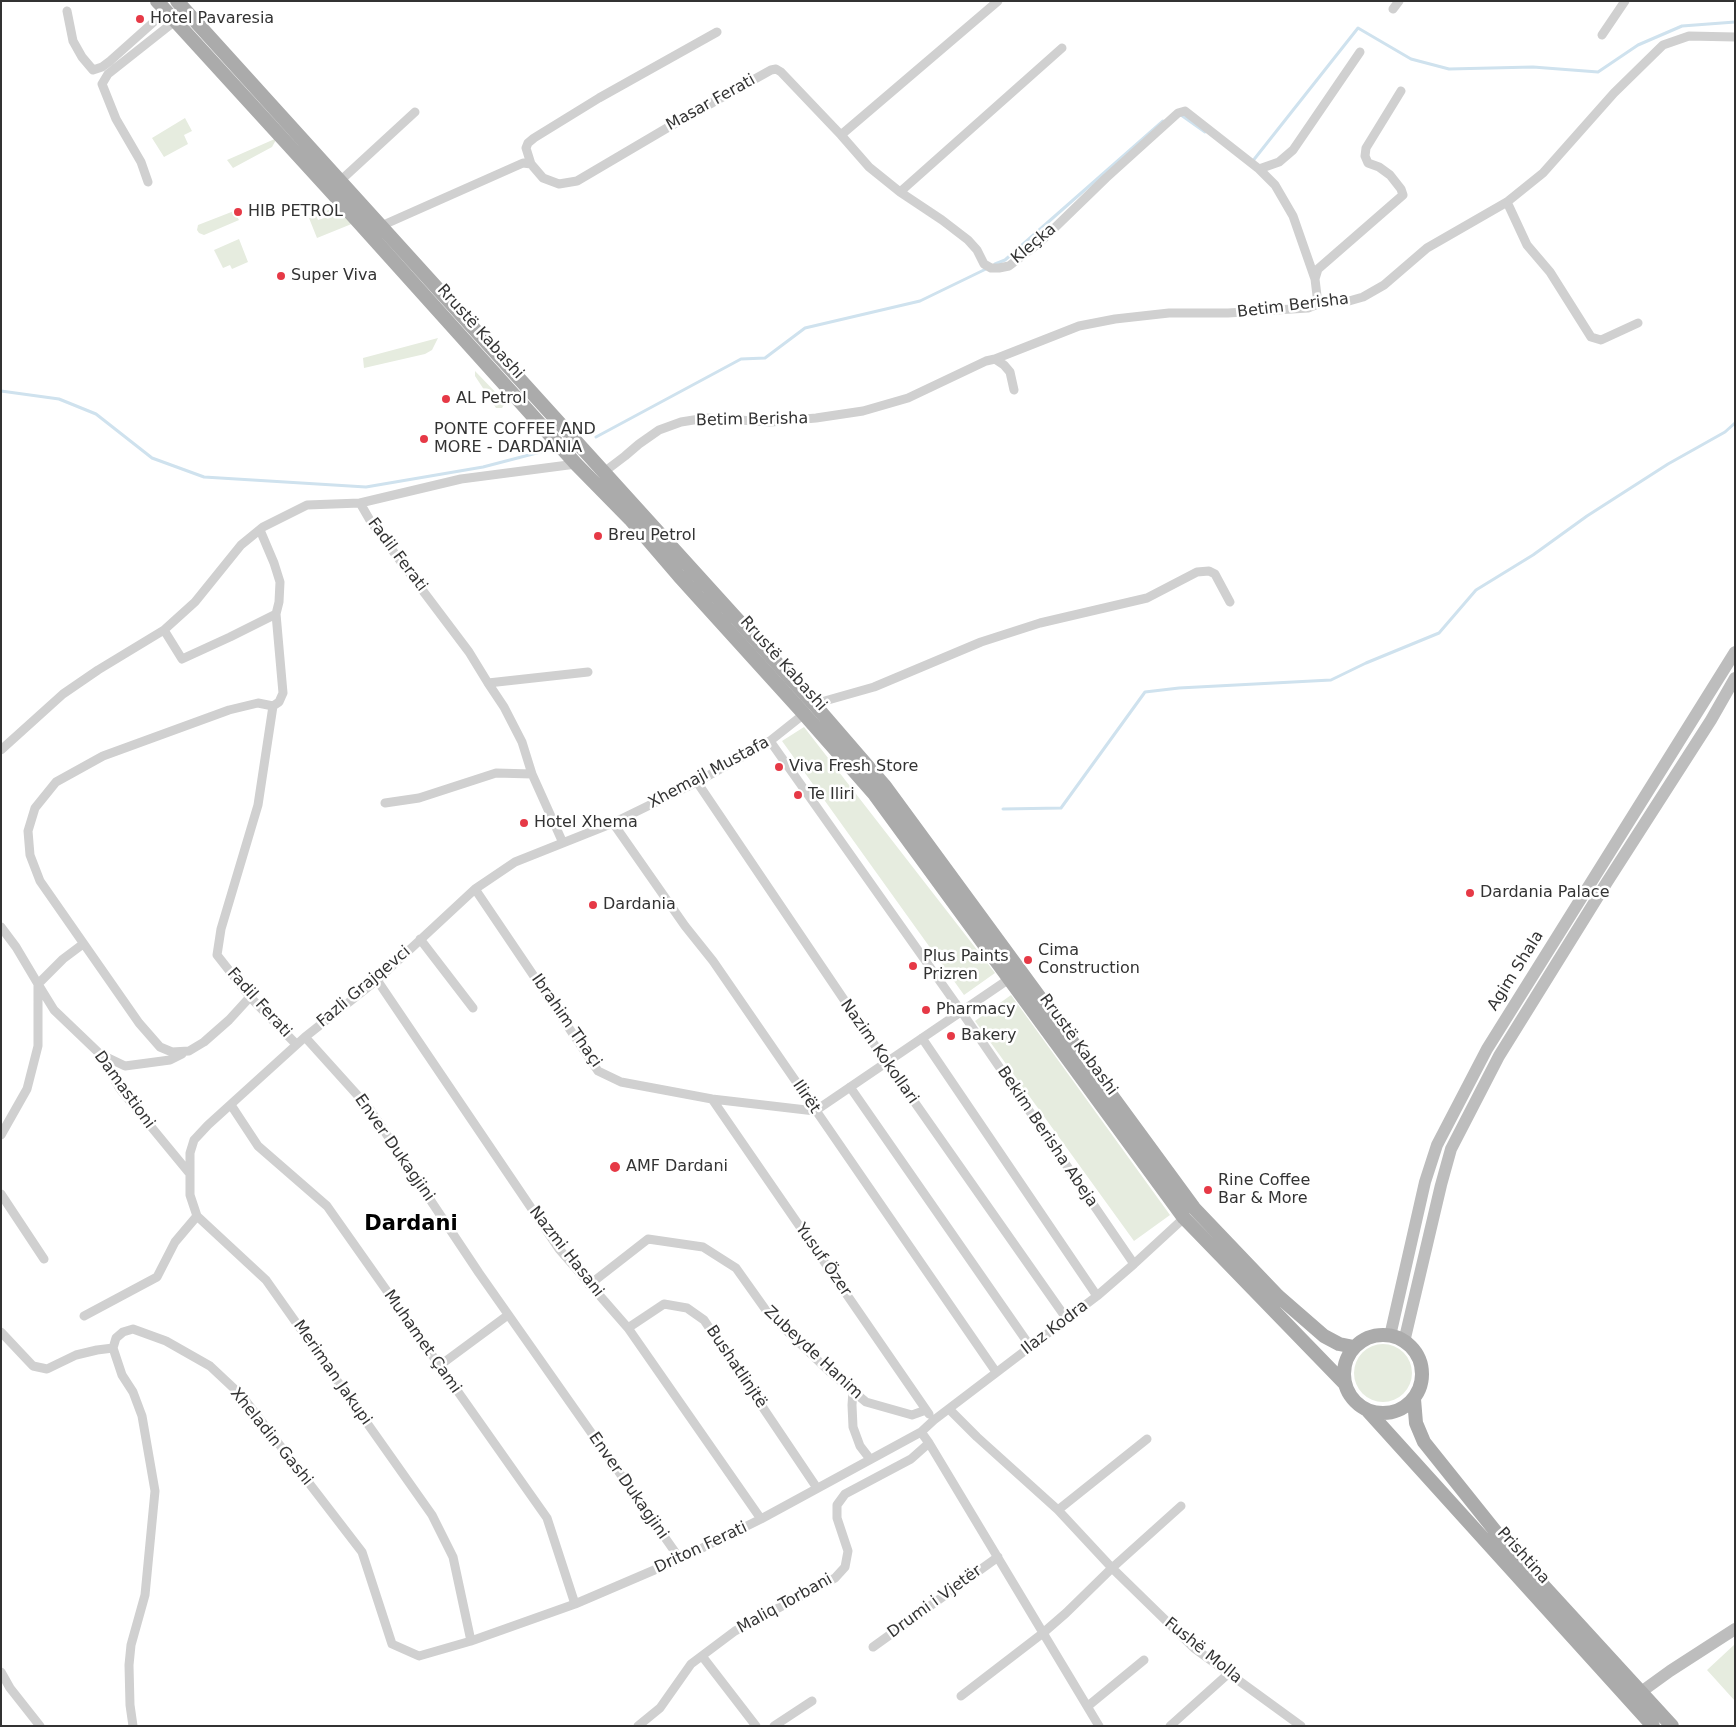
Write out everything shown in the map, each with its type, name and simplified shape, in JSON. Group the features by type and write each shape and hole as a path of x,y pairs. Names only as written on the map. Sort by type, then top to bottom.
{"main road":[{"name":"Rrustë Kabashi","path":"177,1 604,472 809,709 875,795 1184,1218 1344,1383"},
{"name":"Rrustë Kabashi","path":"166,11 576,464 630,519 679,576 884,785 1194,1208 1278,1296 1324,1336 1339,1344 1354,1347"},
{"name":"Agim Shala","path":"1390,1336 1423,1191 1437,1145 1487,1049 1735,652"},
{"name":"Agim Shala","path":"1404,1342 1451,1149 1499,1056 1735,678"},
{"path":"1344,1383 1344,1370 1347,1358 1354,1347 1362,1341 1380,1335 1390,1336 1404,1342"},
{"name":"Prishtina","path":"1404,1342 1411,1348 1420,1364 1421,1382 1414,1398 1416,1423 1424,1442 1508,1547 1637,1698 1652,1726"},
{"name":"Prishtina","path":"1344,1383 1349,1394 1357,1404 1368,1411 1637,1698 1672,1726"},
{"path":"1368,1411 1380,1414 1393,1412 1404,1407 1414,1398"},
{"path":"1637,1698 1706,1646 1735,1629"}],"street":[{"path":"841,135 998,1"},
{"path":"1602,35 1625,1"},
{"path":"67,11 74,42 82,57 93,70 102,67 166,11"},
{"path":"148,182 140,162 116,119 102,84 108,74 166,11"},
{"path":"381,226 523,163 531,164 526,148 528,143 534,138 599,98 717,32"},
{"name":"Betim Berisha","path":"604,472 659,430 681,422 706,418 771,422 863,411 908,398 986,361 1079,326 1169,312 1228,313 1308,308 1318,304 1349,301 1384,285 1427,248 1507,202 1543,173 1614,93 1663,45 1689,36 1735,37"},
{"path":"900,192 1062,48"},
{"path":"1318,304 1315,280 1293,216 1275,185 1258,169 1279,162 1293,150 1360,52"},
{"name":"Masar Ferati","path":"531,164 544,178 559,184 577,181 771,70 782,72 841,135"},
{"path":"1315,280 1318,269 1403,195 1401,189 1390,175 1379,167 1368,163 1365,156 1366,148 1400,91"},
{"name":"Kleçka","path":"841,135 869,167 900,192 968,240 977,250 984,264 991,268 1009,266 1039,243 1106,178 1178,113 1185,111 1258,169"},
{"path":"340,180 416,112"},
{"path":"1507,202 1527,245 1550,272 1591,337 1601,340 1638,323"},
{"path":"995,359 1010,372 1014,390"},
{"path":"360,503 461,478 576,464"},
{"name":"Fadil Ferati","path":"296,1044 250,997 217,955 221,929 258,805 273,706 279,702 283,693 276,614 280,582 260,530 307,505 360,503 371,522 469,652 504,707 518,735 532,774 563,843"},
{"path":"1,750 63,694 98,670 164,630 195,602 241,545 260,530"},
{"path":"809,709 874,687 981,642 1040,623 1147,598 1197,572 1209,570 1214,574 1230,602"},
{"path":"164,630 182,659 276,614"},
{"path":"488,683 588,672"},
{"path":"188,1051 172,1052 160,1047 139,1023 40,881 30,855 28,831 35,808 56,782 96,760 151,737 246,705 258,703 273,706"},
{"name":"Xhemajl Mustafa","path":"474,888 515,862 613,823 697,782 770,741 809,709"},
{"name":"Bekim Berisha Abeja","path":"770,741 961,1011 1134,1264"},
{"path":"385,802 419,798 496,774 532,774"},
{"name":"Nazim Kokollari","path":"697,782 886,1062 1066,1318"},
{"name":"Ilirët","path":"613,823 685,926 713,961 996,1372"},
{"name":"Ibrahim Thaçi","path":"474,888 598,1070 622,1082 712,1099 815,1110"},
{"name":"Fazli Grajqevci","path":"190,1174 190,1153 194,1140 208,1125 296,1044 377,980 474,888"},
{"name":"Damastioni","path":"1,927 16,947 54,1010 100,1054 120,1089 190,1174"},
{"path":"420,939 473,1008"},
{"path":"1,1134 27,1089 38,1046 38,984 63,959 83,944"},
{"path":"815,1110 1009,980 1020,970"},
{"name":"Nazmi Hasani","path":"377,980 559,1249 628,1328 761,1519"},
{"path":"100,1054 125,1066 170,1060 204,1042 229,1020 250,997"},
{"name":"Enver Dukagjini","path":"305,1037 369,1108 508,1315 680,1559"},
{"path":"922,1038 1097,1296"},
{"path":"850,1087 1030,1346"},
{"name":"Yusuf Özer","path":"712,1099 934,1420"},
{"name":"Muhamet Çami","path":"230,1105 258,1146 327,1206 547,1518 575,1604"},
{"path":"84,1316 157,1277 175,1242 197,1216 190,1195 190,1174"},
{"path":"1,1194 44,1259"},
{"name":"Meriman Jakupi","path":"197,1216 266,1280 432,1515 454,1557 471,1641"},
{"name":"Ilaz Kodra","path":"921,1432 996,1372 1097,1296 1184,1218"},
{"name":"Zubeyde Hanim","path":"589,1284 648,1239 703,1247 736,1268 768,1313 830,1372 866,1402 912,1415 926,1410"},
{"name":"Bushatlinjtë","path":"628,1328 664,1304 687,1308 704,1320 817,1488"},
{"path":"439,1366 508,1315"},
{"name":"Xheladin Gashi","path":"113,1348 116,1338 123,1332 133,1329 166,1341 210,1366 242,1396 362,1552 392,1644 419,1656 471,1641"},
{"path":"1,1332 33,1366 47,1369 76,1355 113,1348 122,1375 133,1392 142,1416 155,1491 145,1595 131,1645 129,1665 130,1705 133,1726"},
{"path":"853,1391 853,1427 860,1446 870,1459"},
{"name":"Fushë Molla","path":"949,1409 977,1437 1058,1510 1112,1568 1194,1648 1301,1726"},
{"name":"Driton Ferati","path":"471,1641 575,1604 680,1559 761,1519 921,1432"},
{"name":"Drumi i Vjetër","path":"921,1432 1099,1726"},
{"path":"1058,1510 1147,1439"},
{"name":"Maliq Torbani","path":"638,1726 660,1708 690,1664 735,1631 835,1578 845,1567 848,1551 837,1518 837,1505 844,1494 911,1459 929,1443"},
{"path":"961,1696 1043,1633 1180,1506"},
{"name":"Drumi i Vjetër","path":"873,1647 998,1557"},
{"path":"702,1656 756,1726"},
{"path":"1088,1706 1144,1660"},
{"path":"1,1672 10,1688 40,1726"},
{"path":"1170,1726 1228,1674"},
{"path":"774,1726 812,1701"}],"shaded area":[{"path":"185,118 192,131 184,135 188,144 164,157 152,138"},
{"path":"277,138 272,147 233,168 227,160"},
{"path":"339,207 354,223 317,238 309,218 316,215 318,220 324,218 322,212"},
{"path":"234,211 239,220 204,235 197,230 198,225"},
{"path":"239,239 248,262 232,269 230,265 223,268 214,250"},
{"path":"438,338 432,350 425,354 364,368 363,358"},
{"path":"475,371 503,400 505,403 502,408 496,408 475,376"},
{"path":"804,727 995,973 964,995 782,741"},
{"path":"1011,995 1170,1215 1134,1241 975,1021"},
{"path":"1377,1344 1389,1344 1404,1352 1412,1367 1412,1379 1404,1394 1389,1402 1377,1402 1362,1394 1354,1379 1354,1367 1362,1352"},
{"path":"1735,1644 1735,1701 1707,1670"}],"waterway":[{"path":"1252,162 1358,28 1411,59 1449,69 1533,67 1598,72 1638,45 1682,26 1735,22"},
{"path":"1181,115 1205,132"},
{"path":"995,264 1005,260 1163,121"},
{"path":"596,437 741,359 765,358 805,328 920,301 988,268"},
{"path":"1,391 59,399 96,414 152,458 204,477 366,487 483,467 552,449"},
{"path":"1003,809 1061,808 1145,692 1179,688 1331,680 1366,663 1439,633 1476,590 1533,555 1587,516 1668,464 1725,432 1735,423"}],"place":[{"name":"Hotel Pavaresia","path":"140,19"},
{"name":"HIB PETROL","path":"238,212"},
{"name":"Super Viva","path":"281,276"},
{"name":"AL Petrol","path":"446,399"},
{"name":"PONTE COFFEE AND MORE - DARDANIA","path":"424,439"},
{"name":"Breu Petrol","path":"598,536"},
{"name":"Viva Fresh Store","path":"779,767"},
{"name":"Te Iliri","path":"798,795"},
{"name":"Hotel Xhema","path":"524,823"},
{"name":"Dardania Palace","path":"1470,893"},
{"name":"Dardania","path":"593,905"},
{"name":"Cima Construction","path":"1028,960"},
{"name":"Plus Paints Prizren","path":"913,966"},
{"name":"Pharmacy","path":"926,1010"},
{"name":"Bakery","path":"951,1036"},
{"name":"AMF Dardani","path":"615,1167"},
{"name":"Rine Coffee Bar & More","path":"1208,1190"}],"district":[{"name":"Dardani","path":"411,1225"}]}
